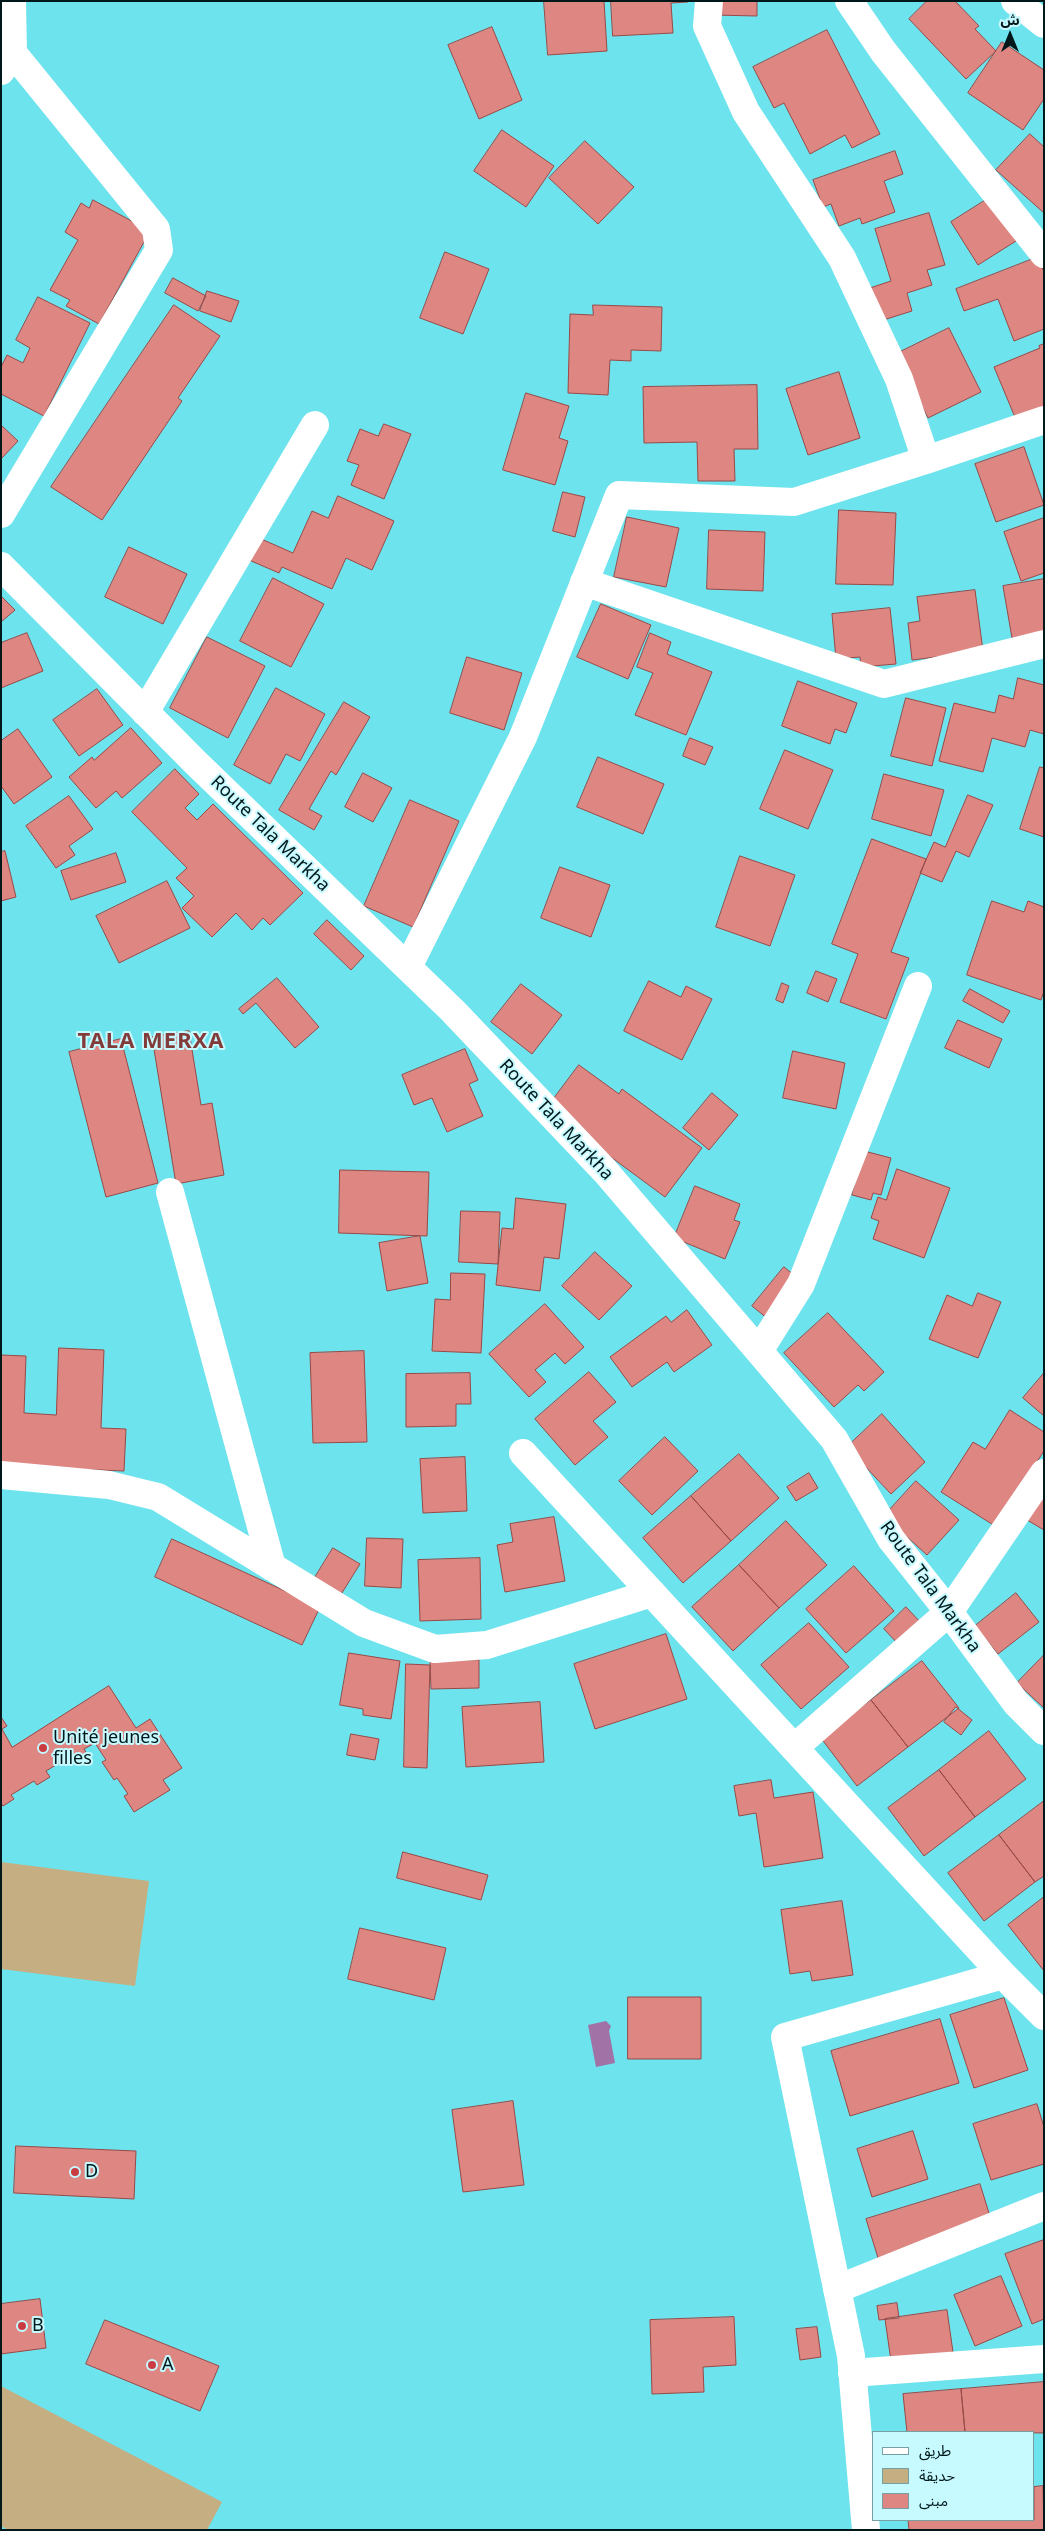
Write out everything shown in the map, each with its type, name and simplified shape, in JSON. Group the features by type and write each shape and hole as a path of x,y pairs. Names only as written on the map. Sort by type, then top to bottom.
{"street":[{"path":"1,514 159,250 156,229 7,62 12,1"},
{"path":"708,1 707,26 746,112 842,258 899,378 926,460"},
{"path":"849,1 883,51 1044,254"},
{"path":"1015,1 1044,24"},
{"path":"408,967 523,737 619,494 794,502 1044,420"},
{"path":"145,712 315,425"},
{"name":"Route Tala Markha","path":"1,566 145,712 408,967 606,1171 834,1439 891,1539 949,1612 1016,1703 1044,1731"},
{"path":"584,582 884,684 1044,644"},
{"path":"759,1351 801,1284 918,986"},
{"path":"170,1192 272,1567"},
{"path":"523,1453 1003,1975 1044,2016"},
{"path":"794,1748 949,1612 1044,1473"},
{"path":"1,1475 109,1485 158,1496 364,1623 435,1649 487,1645 652,1593"},
{"path":"866,2530 852,2373 837,2289 785,2037 1003,1975"},
{"path":"837,2289 1044,2206"},
{"path":"852,2373 1044,2359"}],"green space":[{"path":"1,1862 149,1881 135,1986 1,1969"},
{"path":"1,2386 222,2502 207,2530 8,2530 1,2526"}],"shaded area":[{"path":"606,2021 611,2026 609,2031 615,2063 596,2067 588,2025"}],"building":[{"path":"544,1 604,1 607,51 548,55"},
{"path":"611,1 688,2 671,3 673,33 613,36"},
{"path":"714,1 757,1 757,16 713,15"},
{"path":"927,1 955,1 979,26 975,29 996,51 966,79 909,19"},
{"path":"492,27 522,100 479,119 448,45"},
{"path":"827,30 880,134 852,148 845,135 810,154 784,103 774,108 753,67"},
{"path":"1002,42 1044,70 1044,99 1023,130 968,93"},
{"path":"502,130 554,166 526,207 474,171"},
{"path":"1030,134 1044,147 1044,213 996,170"},
{"path":"585,141 634,187 598,224 549,178"},
{"path":"895,151 903,174 884,181 895,212 862,224 860,218 839,226 831,204 823,207 813,180"},
{"path":"989,198 1016,241 978,265 951,222"},
{"path":"93,200 150,231 99,324 66,306 70,300 50,290 78,240 65,232 81,203 89,208"},
{"path":"929,213 945,265 927,270 932,285 907,293 912,311 877,322 867,289 891,281 875,229"},
{"path":"445,252 489,269 463,334 420,318"},
{"path":"1038,257 1044,272 1044,329 1014,341 998,299 964,311 956,289"},
{"path":"173,278 206,296 198,311 165,293"},
{"path":"207,291 239,301 231,322 200,311"},
{"path":"38,297 90,323 44,416 1,394 1,367 7,355 23,363 30,348 16,340"},
{"path":"174,305 220,336 178,398 182,401 102,520 51,487"},
{"path":"593,305 662,307 661,351 631,350 631,361 610,360 608,395 568,393 570,314 593,315"},
{"path":"949,328 981,392 928,418 896,354"},
{"path":"1044,344 1044,411 1017,422 994,367 1040,348 1039,346"},
{"path":"839,372 860,438 808,455 786,389"},
{"path":"757,385 758,449 734,449 735,481 698,481 697,442 644,443 643,387"},
{"path":"526,393 569,406 559,438 568,441 555,485 503,470"},
{"path":"384,424 411,434 384,499 351,485 359,465 347,461 360,429 378,436"},
{"path":"1,425 18,441 1,459"},
{"path":"1024,447 1044,505 996,522 975,464"},
{"path":"563,492 585,497 575,537 553,531"},
{"path":"338,496 394,521 372,570 346,558 332,589 282,567 279,573 249,560 259,538 293,553 312,511 328,518"},
{"path":"839,510 896,513 893,585 836,584"},
{"path":"627,517 679,528 666,587 614,577"},
{"path":"1044,518 1044,573 1021,581 1004,532"},
{"path":"709,530 765,532 763,591 707,589"},
{"path":"129,547 187,574 163,624 105,597"},
{"path":"273,578 324,604 291,667 240,641"},
{"path":"1044,579 1044,632 1012,638 1003,586"},
{"path":"975,590 983,651 912,660 908,623 920,621 917,597"},
{"path":"1,596 15,610 1,622"},
{"path":"601,604 651,625 628,679 577,657"},
{"path":"890,608 896,664 861,667 860,657 836,659 832,614"},
{"path":"27,633 43,671 1,688 1,643"},
{"path":"650,633 671,642 667,654 712,672 686,735 635,715 653,673 637,667"},
{"path":"207,637 265,666 228,738 170,708"},
{"path":"467,657 522,673 504,730 450,713"},
{"path":"1018,678 1044,685 1044,734 1030,730 1025,747 992,738 983,772 939,761 954,703 995,713 999,695 1013,699"},
{"path":"798,681 857,703 846,733 835,729 830,744 782,726"},
{"path":"276,688 325,714 300,761 286,754 270,784 234,765"},
{"path":"97,689 123,725 79,756 53,720"},
{"path":"906,698 946,708 932,766 891,756"},
{"path":"344,702 370,717 336,775 331,771 309,809 322,816 314,830 279,810"},
{"path":"131,728 162,763 122,798 116,791 96,808 69,777 92,757 94,760"},
{"path":"18,729 52,777 14,804 1,786 1,741"},
{"path":"690,738 713,747 705,765 683,756"},
{"path":"785,750 833,770 808,829 760,809"},
{"path":"598,757 664,784 643,834 577,807"},
{"path":"1040,767 1044,768 1044,837 1020,829"},
{"path":"175,769 199,794 185,808 197,820 213,804 303,893 270,925 263,918 252,930 236,913 212,937 182,908 194,896 176,878 187,868 132,812"},
{"path":"363,773 392,788 373,822 345,807"},
{"path":"884,774 944,790 931,836 872,819"},
{"path":"968,795 993,805 969,857 956,851 942,882 920,873 934,842 945,847"},
{"path":"69,796 93,829 69,846 75,855 56,868 26,826"},
{"path":"410,800 459,821 413,927 364,906"},
{"path":"872,839 926,859 891,952 909,958 886,1019 840,1002 858,954 832,944"},
{"path":"5,851 16,897 1,901 1,852"},
{"path":"116,853 126,882 71,900 61,871"},
{"path":"740,856 795,875 770,946 716,927"},
{"path":"560,867 610,885 591,937 541,918"},
{"path":"167,881 190,928 119,963 96,916"},
{"path":"992,901 1024,912 1028,901 1044,907 1044,991 1041,1000 967,975"},
{"path":"327,920 364,956 351,970 314,934"},
{"path":"816,971 837,979 828,1002 807,993"},
{"path":"277,978 319,1027 295,1048 256,1003 243,1014 239,1009"},
{"path":"649,981 681,997 686,986 712,999 682,1060 624,1031"},
{"path":"782,983 789,986 783,1003 776,1000"},
{"path":"521,984 562,1015 532,1054 491,1022"},
{"path":"970,989 1010,1011 1003,1023 963,1001"},
{"path":"958,1020 1002,1039 989,1068 945,1048"},
{"path":"189,1031 201,1105 212,1103 224,1175 176,1184 152,1037"},
{"path":"121,1039 158,1183 106,1197 69,1052"},
{"path":"465,1049 478,1080 469,1084 483,1116 447,1132 432,1098 414,1105 402,1075"},
{"path":"793,1051 845,1063 836,1109 783,1098"},
{"path":"579,1065 619,1094 622,1089 702,1148 665,1197 546,1109"},
{"path":"712,1093 738,1115 709,1150 683,1128"},
{"path":"864,1151 891,1158 881,1195 873,1193 871,1200 852,1195"},
{"path":"897,1169 950,1188 924,1258 873,1239 879,1221 871,1218 878,1197 886,1200"},
{"path":"340,1170 429,1172 427,1236 339,1233"},
{"path":"695,1186 740,1204 734,1220 740,1222 725,1259 674,1238"},
{"path":"516,1198 566,1204 559,1259 544,1257 540,1291 496,1285 502,1228 513,1229"},
{"path":"461,1211 500,1212 498,1264 459,1262"},
{"path":"420,1236 428,1283 387,1291 379,1243"},
{"path":"595,1252 632,1286 599,1320 562,1286"},
{"path":"784,1267 800,1280 768,1319 752,1306"},
{"path":"451,1273 485,1274 481,1353 432,1351 435,1299 450,1300"},
{"path":"978,1293 1001,1302 978,1358 929,1339 947,1295 972,1306"},
{"path":"545,1304 584,1347 565,1364 555,1353 535,1370 546,1382 529,1397 489,1354"},
{"path":"687,1310 712,1345 674,1372 667,1362 632,1387 610,1357 666,1316 671,1322"},
{"path":"828,1313 884,1372 864,1391 858,1385 834,1407 784,1353"},
{"path":"59,1348 104,1350 101,1428 126,1429 124,1471 1,1466 1,1355 26,1356 24,1413 56,1415"},
{"path":"364,1351 367,1442 313,1443 310,1353"},
{"path":"589,1372 616,1402 593,1421 608,1437 575,1465 535,1419"},
{"path":"470,1373 471,1404 456,1404 456,1426 406,1427 406,1374"},
{"path":"1044,1373 1044,1416 1023,1398"},
{"path":"1010,1410 1044,1432 1044,1451 995,1526 941,1492 973,1442 985,1449"},
{"path":"882,1414 925,1462 891,1494 847,1447"},
{"path":"665,1437 698,1471 652,1515 619,1481"},
{"path":"739,1454 779,1498 731,1541 691,1496"},
{"path":"465,1457 467,1511 423,1513 420,1459"},
{"path":"809,1473 818,1488 796,1501 787,1487"},
{"path":"916,1481 959,1520 927,1555 884,1516"},
{"path":"1044,1483 1044,1530 1022,1517"},
{"path":"691,1496 731,1541 683,1583 643,1538"},
{"path":"554,1517 565,1581 505,1592 497,1545 513,1542 510,1524"},
{"path":"786,1521 827,1565 779,1608 739,1565"},
{"path":"367,1538 403,1539 401,1588 365,1586"},
{"path":"172,1539 320,1607 302,1645 155,1577"},
{"path":"333,1548 360,1564 340,1596 314,1579"},
{"path":"480,1558 481,1619 420,1621 418,1560"},
{"path":"739,1565 779,1608 733,1651 692,1607"},
{"path":"854,1566 894,1611 846,1653 806,1609"},
{"path":"1016,1593 1039,1622 998,1654 975,1626"},
{"path":"906,1607 923,1625 900,1646 884,1629"},
{"path":"809,1623 849,1667 801,1709 761,1665"},
{"path":"666,1634 687,1699 595,1729 574,1664"},
{"path":"349,1653 400,1661 391,1719 363,1715 363,1709 340,1705"},
{"path":"1044,1655 1044,1708 1017,1683"},
{"path":"479,1660 479,1688 431,1689 430,1661"},
{"path":"922,1661 959,1708 908,1747 871,1700"},
{"path":"406,1664 430,1665 427,1768 404,1767"},
{"name":"Unité jeunes filles","path":"109,1686 136,1728 150,1719 182,1768 163,1780 170,1790 134,1812 124,1796 128,1794 117,1778 114,1780 102,1762 106,1760 95,1743 84,1749 87,1754 70,1764 66,1759 46,1771 50,1777 37,1785 34,1781 11,1795 14,1799 3,1806 1,1803 1,1717 7,1726 2,1729 12,1747"},
{"path":"871,1700 908,1747 857,1786 821,1738"},
{"path":"540,1702 544,1762 466,1767 462,1707"},
{"path":"956,1707 972,1720 961,1735 944,1722"},
{"path":"989,1731 1026,1779 975,1817 939,1770"},
{"path":"351,1734 379,1739 375,1760 347,1755"},
{"path":"939,1770 975,1817 924,1856 888,1808"},
{"path":"771,1780 774,1798 813,1792 823,1858 764,1867 756,1813 739,1816 734,1786"},
{"path":"1044,1801 1044,1876 1035,1882 999,1835"},
{"path":"999,1835 1035,1882 984,1921 948,1873"},
{"path":"403,1852 488,1875 481,1900 397,1878"},
{"path":"1044,1897 1044,1971 1008,1925"},
{"path":"842,1901 853,1975 812,1981 810,1971 790,1974 781,1910"},
{"path":"360,1928 446,1948 434,2000 348,1979"},
{"path":"628,1997 701,1997 701,2059 628,2059"},
{"path":"1004,1998 1028,2070 974,2088 950,2015"},
{"path":"940,2019 959,2083 850,2116 831,2051"},
{"path":"513,2101 524,2185 463,2192 452,2110"},
{"path":"1037,2104 1044,2127 1044,2164 991,2180 973,2124"},
{"path":"913,2131 928,2179 872,2197 857,2149"},
{"name":"D","path":"16,2146 136,2151 134,2199 14,2193"},
{"path":"980,2184 993,2226 879,2261 866,2219"},
{"path":"1044,2240 1044,2319 1032,2324 1005,2254"},
{"path":"1001,2276 1022,2326 975,2346 954,2295"},
{"name":"B","path":"40,2299 46,2348 1,2354 1,2304"},
{"path":"897,2303 899,2318 879,2320 877,2306"},
{"path":"947,2310 953,2352 891,2361 885,2319"},
{"path":"734,2317 736,2365 703,2367 704,2392 652,2394 650,2320"},
{"name":"A","path":"105,2320 219,2366 200,2411 86,2364"},
{"path":"817,2327 821,2357 800,2360 796,2329"},
{"path":"1044,2382 1044,2433 1035,2433 1035,2431 965,2431 961,2389"},
{"path":"961,2389 965,2431 907,2431 903,2394"},
{"path":"1043,2486 1044,2530 909,2530 908,2521 1035,2521 1035,2487"}],"place":[{"name":"Unité jeunes filles","path":"43,1748"},
{"name":"D","path":"75,2172"},
{"name":"B","path":"22,2326"},
{"name":"A","path":"152,2365"}],"district":[{"name":"TALA MERXA","path":"151,1042"}]}
